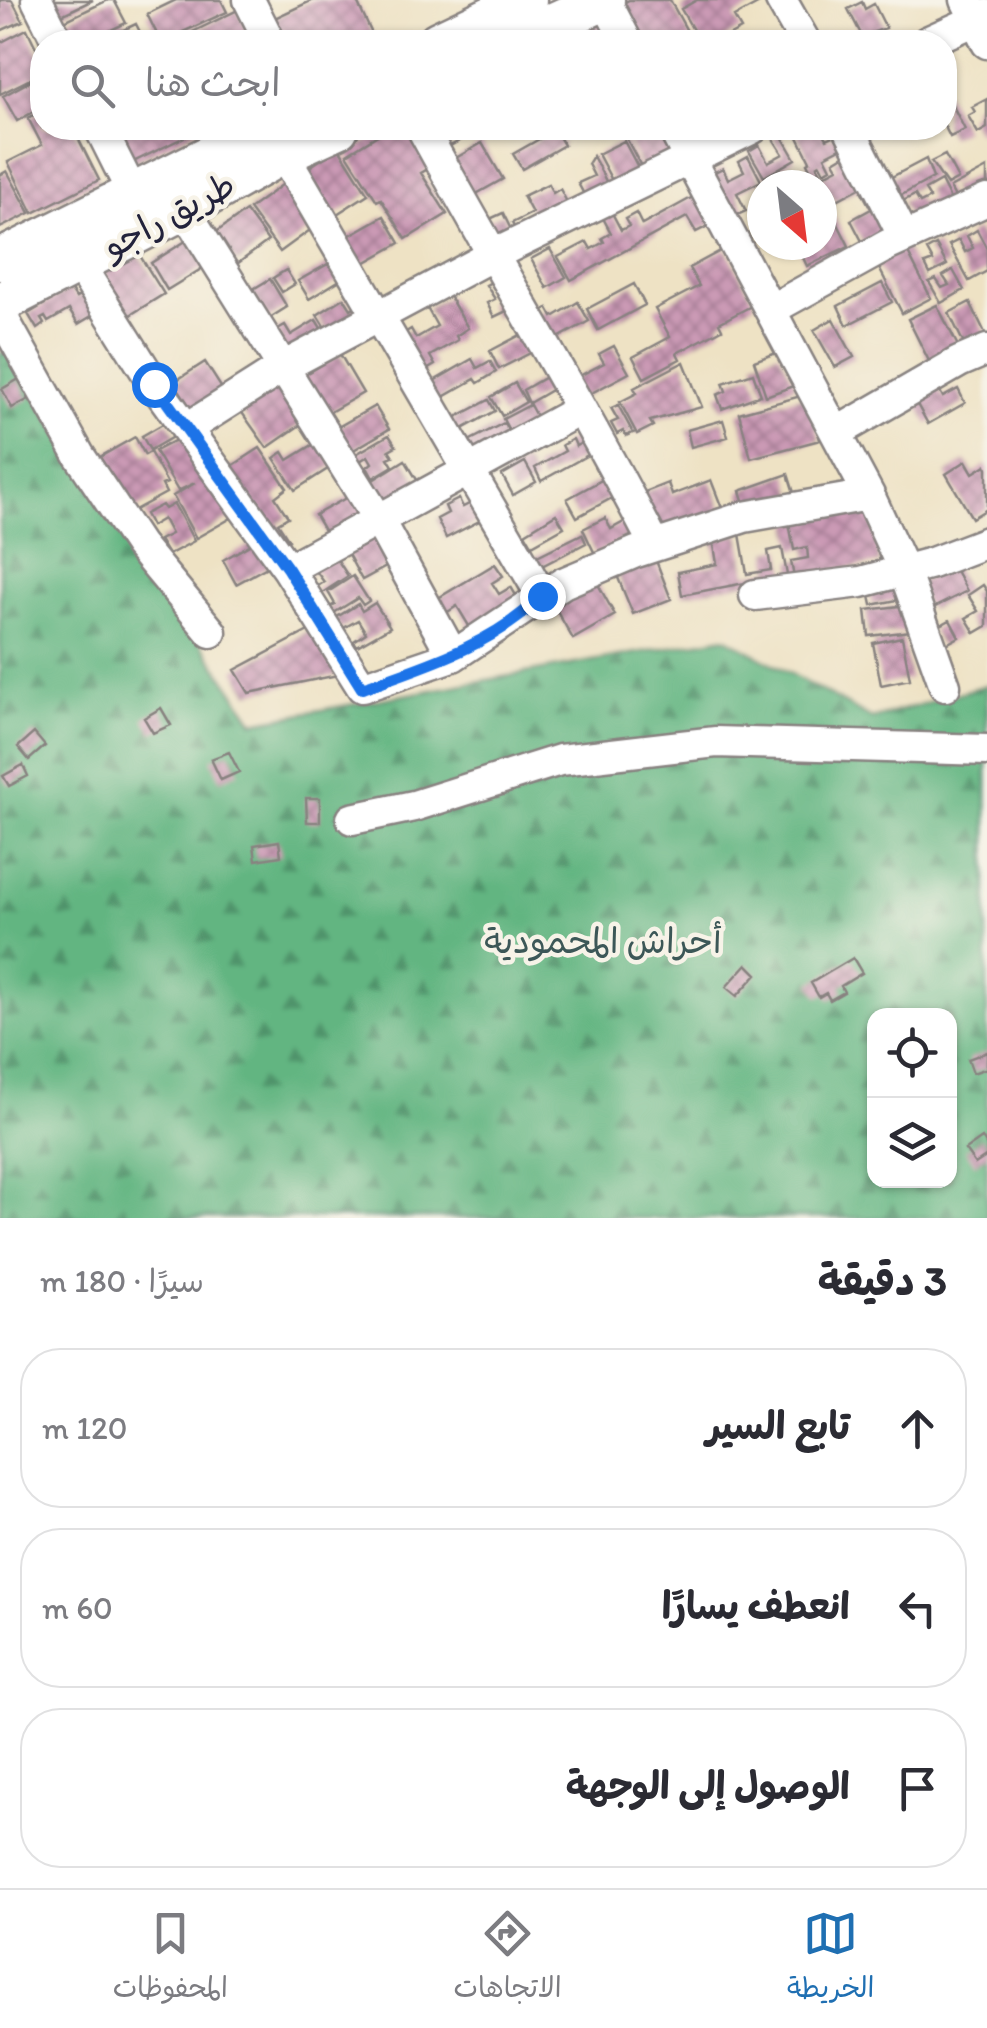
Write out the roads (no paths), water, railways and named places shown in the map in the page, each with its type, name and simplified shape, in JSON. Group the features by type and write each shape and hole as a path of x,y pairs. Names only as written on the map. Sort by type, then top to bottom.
{"main road":[{"path":"463,30 526,0"},
{"path":"538,30 604,0"},
{"name":"طريق راجو","path":"0,260 133,194 274,140"},
{"name":"طريق راجو","path":"0,303 184,209 274,140"}],"street":[{"path":"37,0 52,30"},
{"path":"249,0 264,30"},
{"path":"604,0 620,30"},
{"path":"781,0 797,30"},
{"path":"955,30 979,20"},
{"path":"106,140 133,194"},
{"path":"274,140 381,316 542,596"},
{"path":"429,140 655,546"},
{"path":"679,140 869,495 904,570 946,686"},
{"path":"189,427 286,366 492,256 730,140"},
{"path":"856,140 904,237"},
{"path":"772,309 904,237 987,200"},
{"path":"184,209 378,518 453,656"},
{"path":"78,263 154,384 189,427 240,506 288,569 362,688 453,656 564,583 655,546 744,518 869,495"},
{"path":"0,313 79,455 139,545 211,632"},
{"path":"836,433 958,362 987,350"},
{"path":"288,569 581,408"},
{"path":"755,595 860,582 987,542"},
{"path":"352,819 414,806 560,760 716,742 987,750"}],"park label":[{"name":"أحراش المحمودية","path":"603,941"}]}
